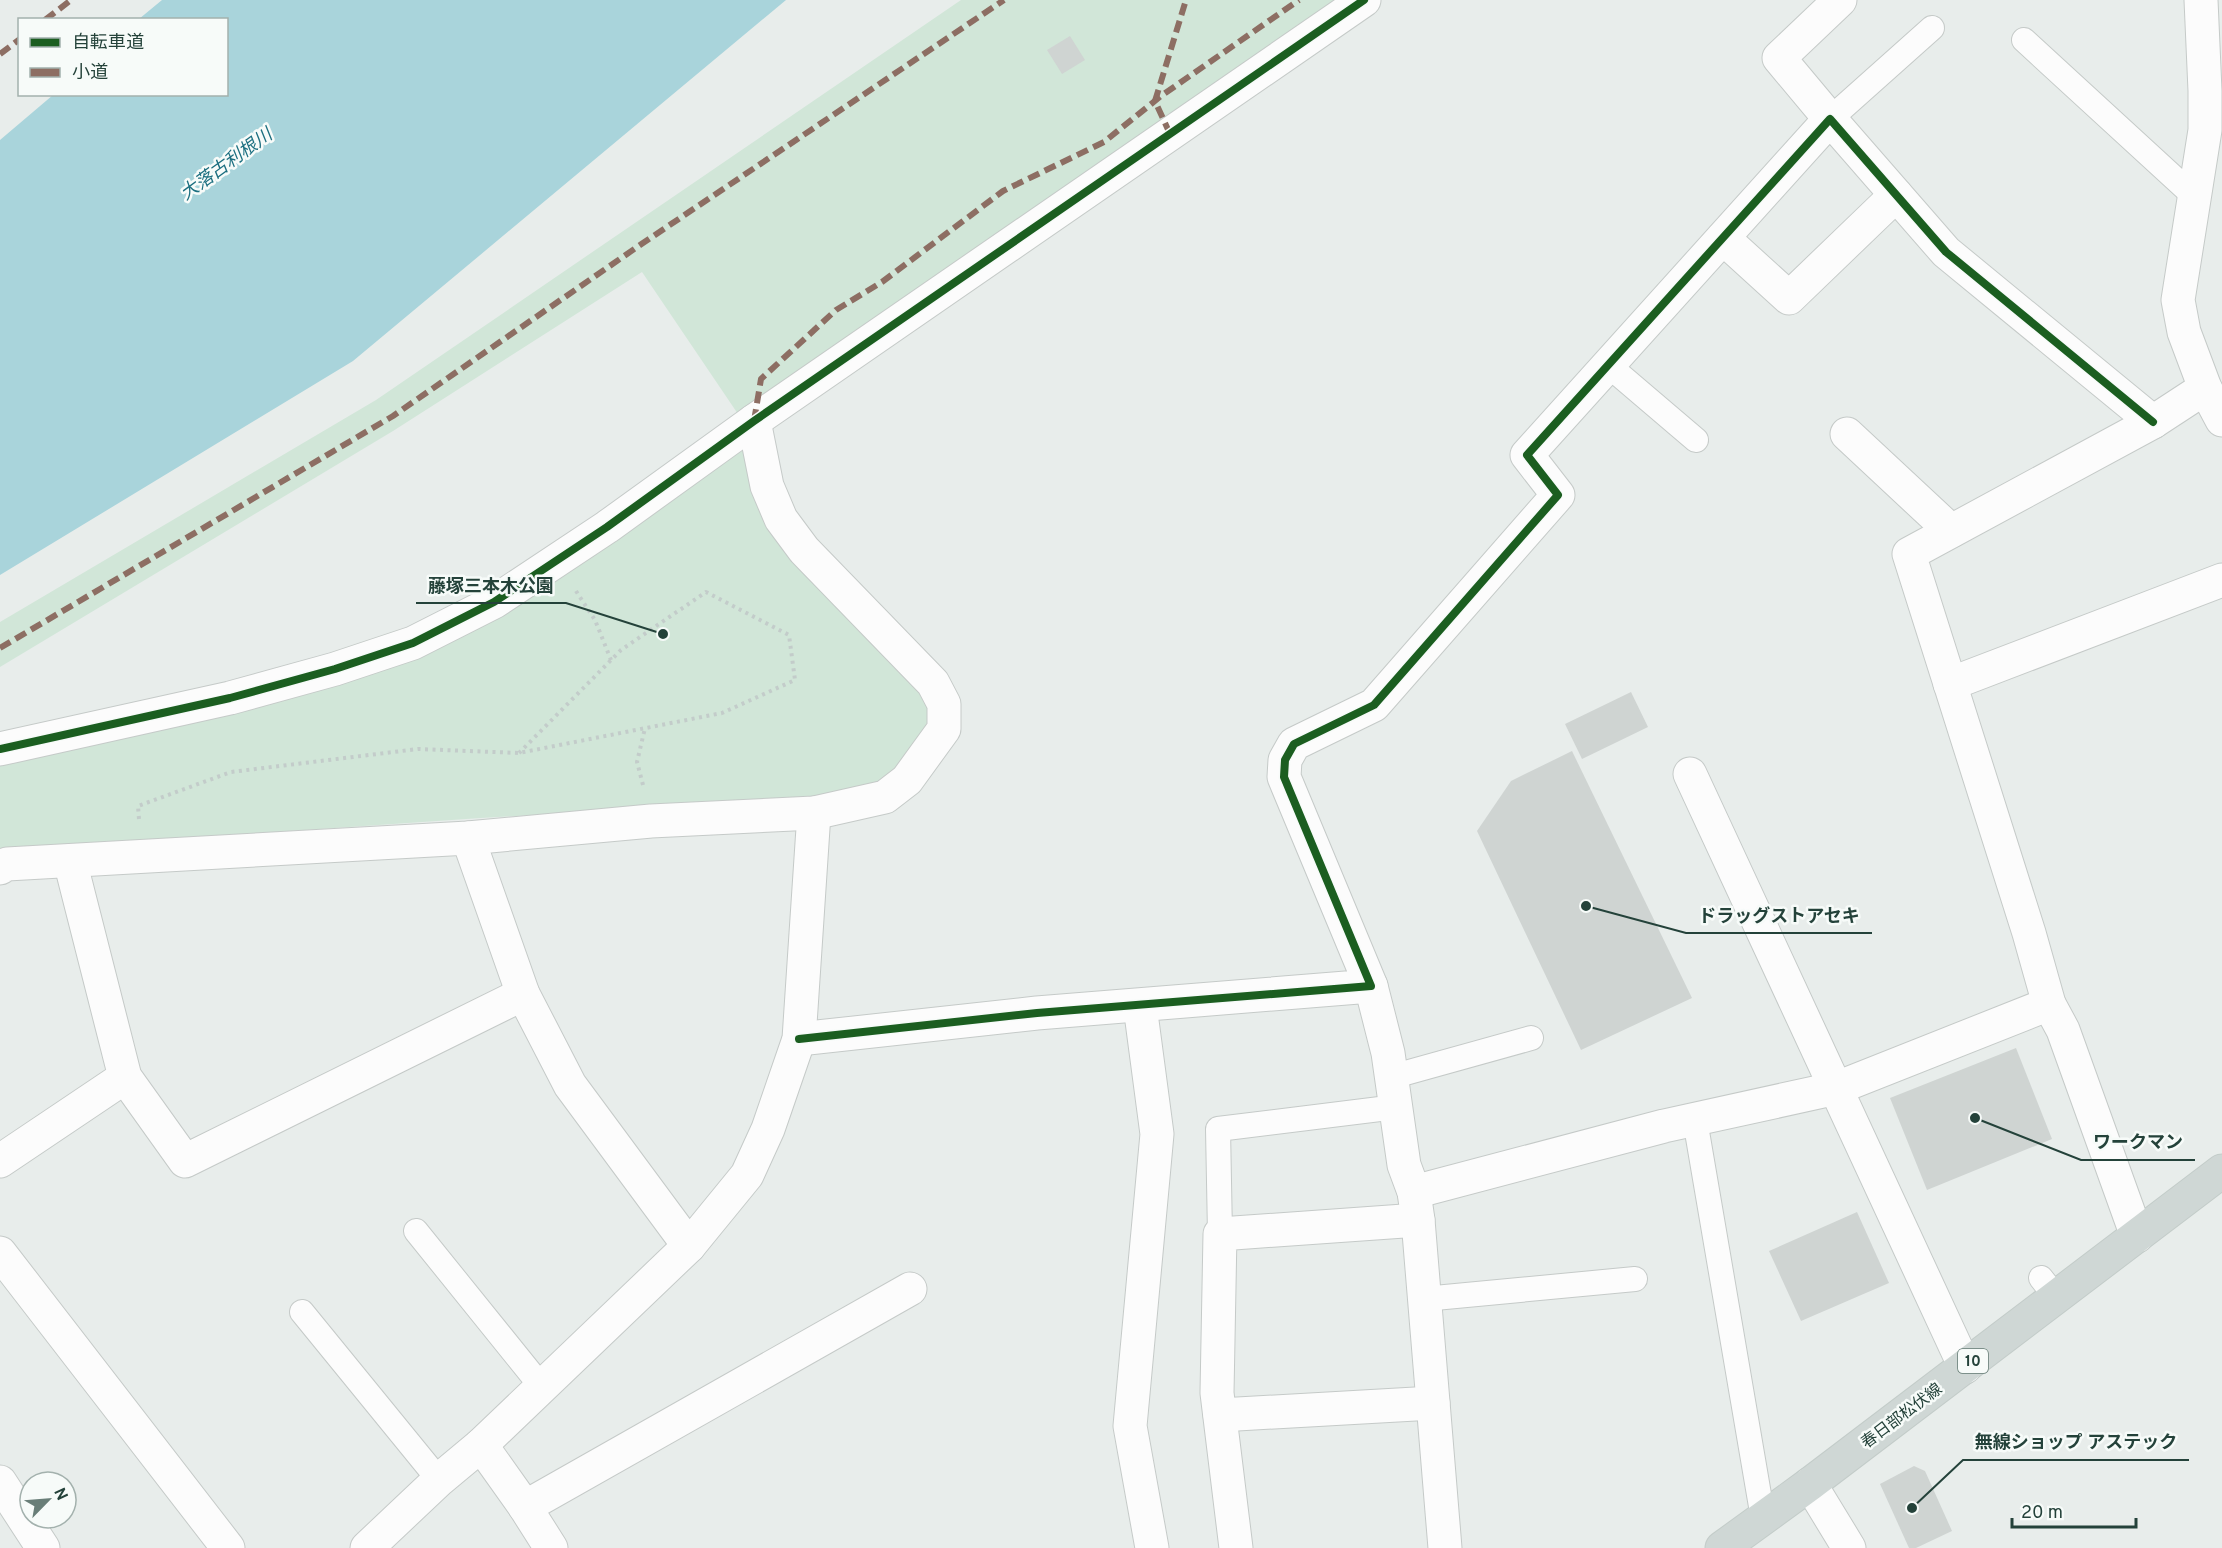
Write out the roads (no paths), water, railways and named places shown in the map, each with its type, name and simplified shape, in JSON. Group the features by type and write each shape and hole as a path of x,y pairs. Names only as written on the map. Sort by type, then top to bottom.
{"main road":[{"name":"春日部松伏線","path":"1722,1548 1965,1367 2049,1288 2137,1236 2219,1179"}],"street":[{"path":"0,750 230,698 335,669 413,643 494,602 607,526 754,421 1364,0"},
{"path":"1840,0 1779,58 1946,252 2153,422"},
{"path":"2201,0 2213,115 2205,130 2178,300 2184,332 2205,388 2222,420"},
{"path":"1445,1548 1416,1206 1404,1165 1388,1053 1371,986 1284,777 1285,760 1294,744 1374,705 1558,495 1527,455 1830,119"},
{"path":"1722,238 1789,298 1896,195"},
{"path":"2137,1236 2063,1030 2049,1004 2029,933 1909,554 2153,422 2205,388"},
{"path":"0,868 7,864 468,838 651,821 814,813 885,797 907,780 944,729 944,704 933,683 804,550 781,519 767,486 754,421"},
{"path":"1847,434 1951,531"},
{"path":"1950,684 2222,580"},
{"path":"1690,774 1965,1367"},
{"path":"368,1548 689,1246 747,1175 768,1129 799,1039 814,813"},
{"path":"468,838 523,994 570,1085 689,1246"},
{"path":"70,861 125,1077 185,1161 523,994"},
{"path":"799,1039 1037,1013 1371,986"},
{"path":"1236,1548 1217,1393 1220,1234 1416,1206 1695,1120 1837,1088 2049,1004"},
{"path":"1140,1006 1157,1134 1130,1426 1152,1548"},
{"path":"0,1161 125,1077"},
{"path":"0,1253 228,1548"},
{"path":"525,1507 910,1289"},
{"path":"1220,1415 1433,1403"},
{"path":"480,1445 525,1507 551,1548"},
{"path":"0,1482 43,1548"},
{"path":"1810,1484 1849,1548"}],"lane":[{"path":"1830,119 1932,28"},
{"path":"2024,40 2195,197"},
{"path":"1608,365 1696,440"},
{"path":"1220,1234 1218,1129 1394,1092 1531,1038"},
{"path":"1695,1120 1763,1518"},
{"path":"416,1231 541,1386"},
{"path":"1424,1299 1635,1279"},
{"path":"302,1312 439,1480"}],"water":[{"name":"大落古利根川","path":"162,0 786,0 353,361 0,575 0,140 52,96 228,96 228,18 140,18"}],"place":[{"name":"藤塚三本木公園","path":"663,634"},
{"name":"ドラッグストアセキ","path":"1586,906"},
{"name":"ワークマン","path":"1975,1118"},
{"name":"無線ショップ アステック","path":"1912,1508"}]}
